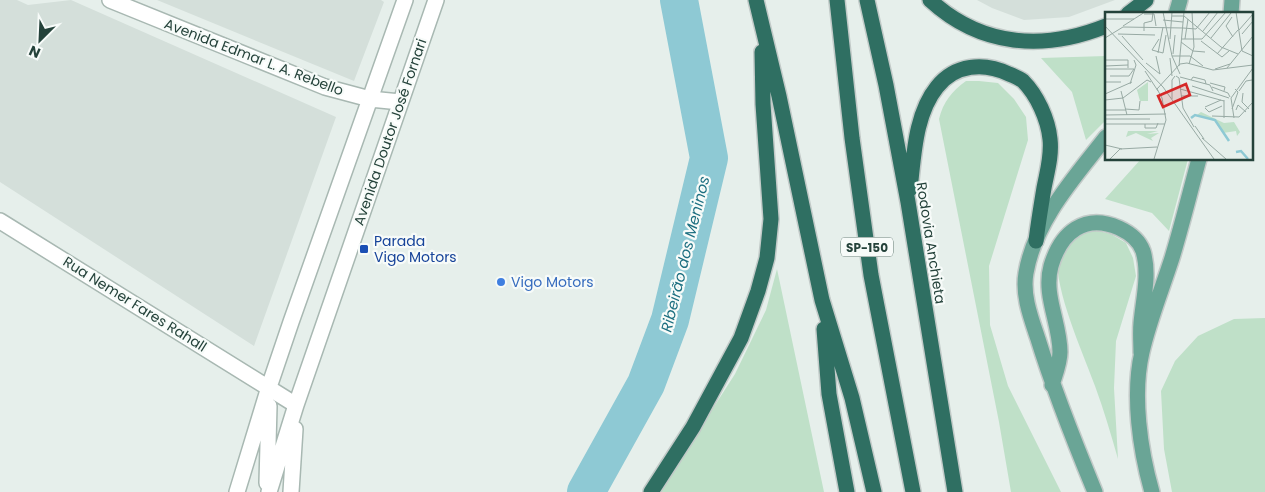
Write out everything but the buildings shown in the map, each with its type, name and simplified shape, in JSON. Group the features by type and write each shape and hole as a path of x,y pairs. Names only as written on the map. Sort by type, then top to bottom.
{"highway":[{"path":"756,0 779,96 822,300 852,398 874,492"},
{"name":"SP-150","path":"838,0 852,138 871,274 913,492"},
{"name":"Rodovia Anchieta","path":"867,0 886,85 908,202 955,492"},
{"path":"930,0 948,15 976,29 1022,42 1069,38 1105,26"},
{"path":"1131,12 1146,0"},
{"path":"651,492 693,427 740,338 758,292 767,258 771,219 763,104 761,25"},
{"path":"908,202 921,122 926,106 936,88 947,77 962,69 977,66 1000,70 1018,78 1031,92 1041,108 1050,139 1049,164 1036,241"},
{"path":"822,300 829,394 848,492"}],"main road":[{"path":"1094,492 1052,385 1031,318 1025,289 1026,272 1036,241 1060,198 1105,138"},
{"path":"1141,353 1172,257 1198,160"},
{"path":"1052,385 1060,353 1050,292 1051,267 1066,237 1078,227 1086,223 1102,222 1113,225 1131,234 1141,246 1146,270 1140,326 1141,353 1138,391 1139,422 1146,469 1152,492"}],"street":[{"name":"Avenida Edmar L. A. Rebello","path":"110,0 325,88 370,99 400,102"},
{"name":"Avenida Doutor José Fornari","path":"237,492 269,387 405,0"},
{"name":"Avenida Doutor José Fornari","path":"268,492 296,405 436,0"},
{"name":"Rua Nemer Fares Rahall","path":"0,221 296,405"},
{"name":"Avenida Doutor José Fornari","path":"268,492 269,387"},
{"path":"291,492 296,405"}],"shaded area":[{"path":"0,0 17,0 28,5 71,0 336,117 254,346 0,182"},
{"path":"157,0 381,0 384,2 354,81"},
{"path":"977,0 1115,0 1069,17 1024,20"}],"green space":[{"path":"1105,56 1105,121 1086,140 1072,92 1041,58"},
{"path":"966,81 998,83 1014,99 1026,117 1028,140 989,266 990,325 1008,386 1061,492 1011,492 939,119 949,97"},
{"path":"1140,160 1188,160 1169,231 1152,213 1105,199"},
{"path":"1094,230 1111,234 1126,243 1133,258 1136,276 1116,341 1114,388 1118,459 1098,395 1063,299 1059,280 1058,265 1062,250 1081,231"},
{"path":"777,269 824,492 659,492 735,374 766,310"},
{"path":"1265,318 1265,492 1172,492 1164,449 1161,391 1175,361 1198,336 1234,319"}],"waterway":[{"name":"Ribeirão dos Meninos","path":"586,492 646,384 670,320 709,158 679,0"}],"place":[{"name":"Parada Vigo Motors","path":"364,249"},
{"name":"Vigo Motors","path":"501,282"}]}
